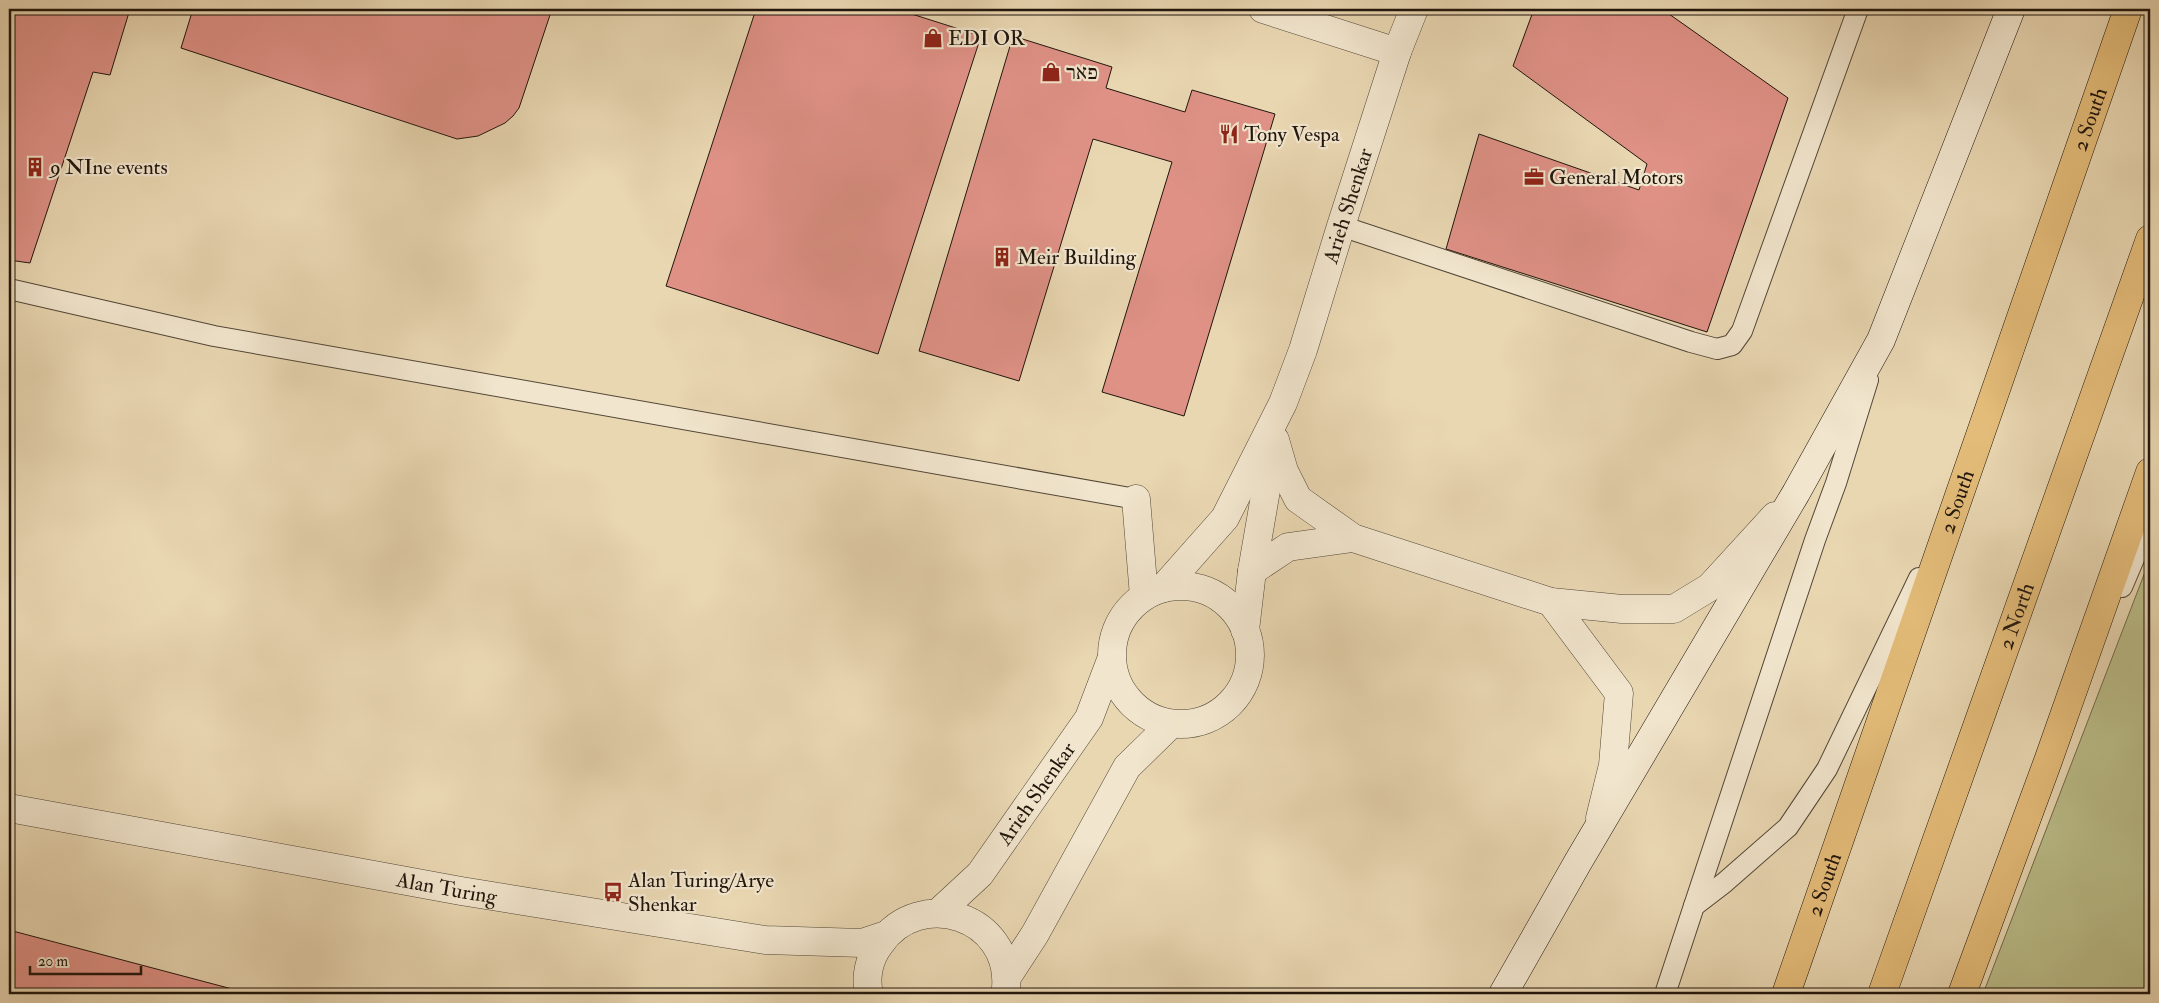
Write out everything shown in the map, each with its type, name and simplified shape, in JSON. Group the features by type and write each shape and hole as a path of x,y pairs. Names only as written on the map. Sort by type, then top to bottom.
{"highway":[{"name":"2 South","path":"1786,994 1965,484 2128,9"},
{"name":"2 North","path":"1882,994 2150,238"},
{"path":"1962,994 2048,761 2150,472"}],"street":[{"path":"1263,9 1397,52"},
{"name":"Arieh Shenkar","path":"1153,592 1225,518 1283,403 1303,350 1397,52 1414,9"},
{"path":"1503,994 1578,862 1796,493 1881,340 2012,9"},
{"name":"Arieh Shenkar","path":"1245,630 1252,571 1283,403"},
{"path":"1275,440 1284,471 1298,499 1353,538 1551,602 1622,610 1674,609 1710,587 1796,493"},
{"path":"1136,499 1153,592"},
{"path":"1252,571 1288,548 1353,538"},
{"path":"1183,586 1203,588 1221,598 1236,612 1245,630 1250,649 1250,670 1242,690 1229,706 1212,718 1192,724 1171,724 1151,718 1135,708 1123,694 1115,678 1111,660 1112,640 1119,623 1129,608 1153,592 1183,586"},
{"path":"1551,602 1619,693 1613,765 1596,833"},
{"name":"Arieh Shenkar","path":"939,912 980,874 1089,718 1111,660"},
{"path":"1006,986 1127,767 1171,724"},
{"name":"Alan Turing","path":"9,808 461,891 765,940 862,943 886,935"},
{"path":"869,994 867,986 868,968 875,951 886,935 900,924 919,915 939,912 959,916 977,925 992,939 1002,957 1006,986"}],"lane":[{"path":"1341,226 1691,342 1717,349 1732,345 1742,331 1858,9"},
{"path":"9,289 214,336 1136,499"},
{"path":"1664,994 1836,482 1881,340"},
{"path":"1694,906 1724,884 1788,828 1827,769 1965,484"},
{"path":"2048,761 2150,521"}],"green space":[{"path":"2150,559 2150,994 1983,994"}],"building":[{"name":"9 NIne events","path":"9,9 130,9 110,75 93,72 30,263 9,260"},
{"path":"193,9 552,9 519,108 505,123 478,136 457,139 181,48"},
{"path":"756,9 896,9 981,36 878,354 666,286"},
{"name":"General Motors","path":"1534,9 1662,9 1788,98 1707,332 1446,249 1479,134 1639,190 1647,164 1513,66"},
{"name":"Meir Building","path":"1013,36 1112,67 1106,88 1185,112 1192,90 1275,114 1184,416 1102,392 1172,162 1093,139 1019,381 919,351"},
{"path":"9,930 251,994 9,994"}],"place":[{"name":"EDI OR","path":"933,38"},
{"name":"פאר","path":"1051,72"},
{"name":"Tony Vespa","path":"1229,134"},
{"name":"9 NIne events","path":"35,167"},
{"name":"General Motors","path":"1534,177"},
{"name":"Meir Building","path":"1002,257"},
{"name":"Alan Turing/Arye Shenkar","path":"613,892"}]}
